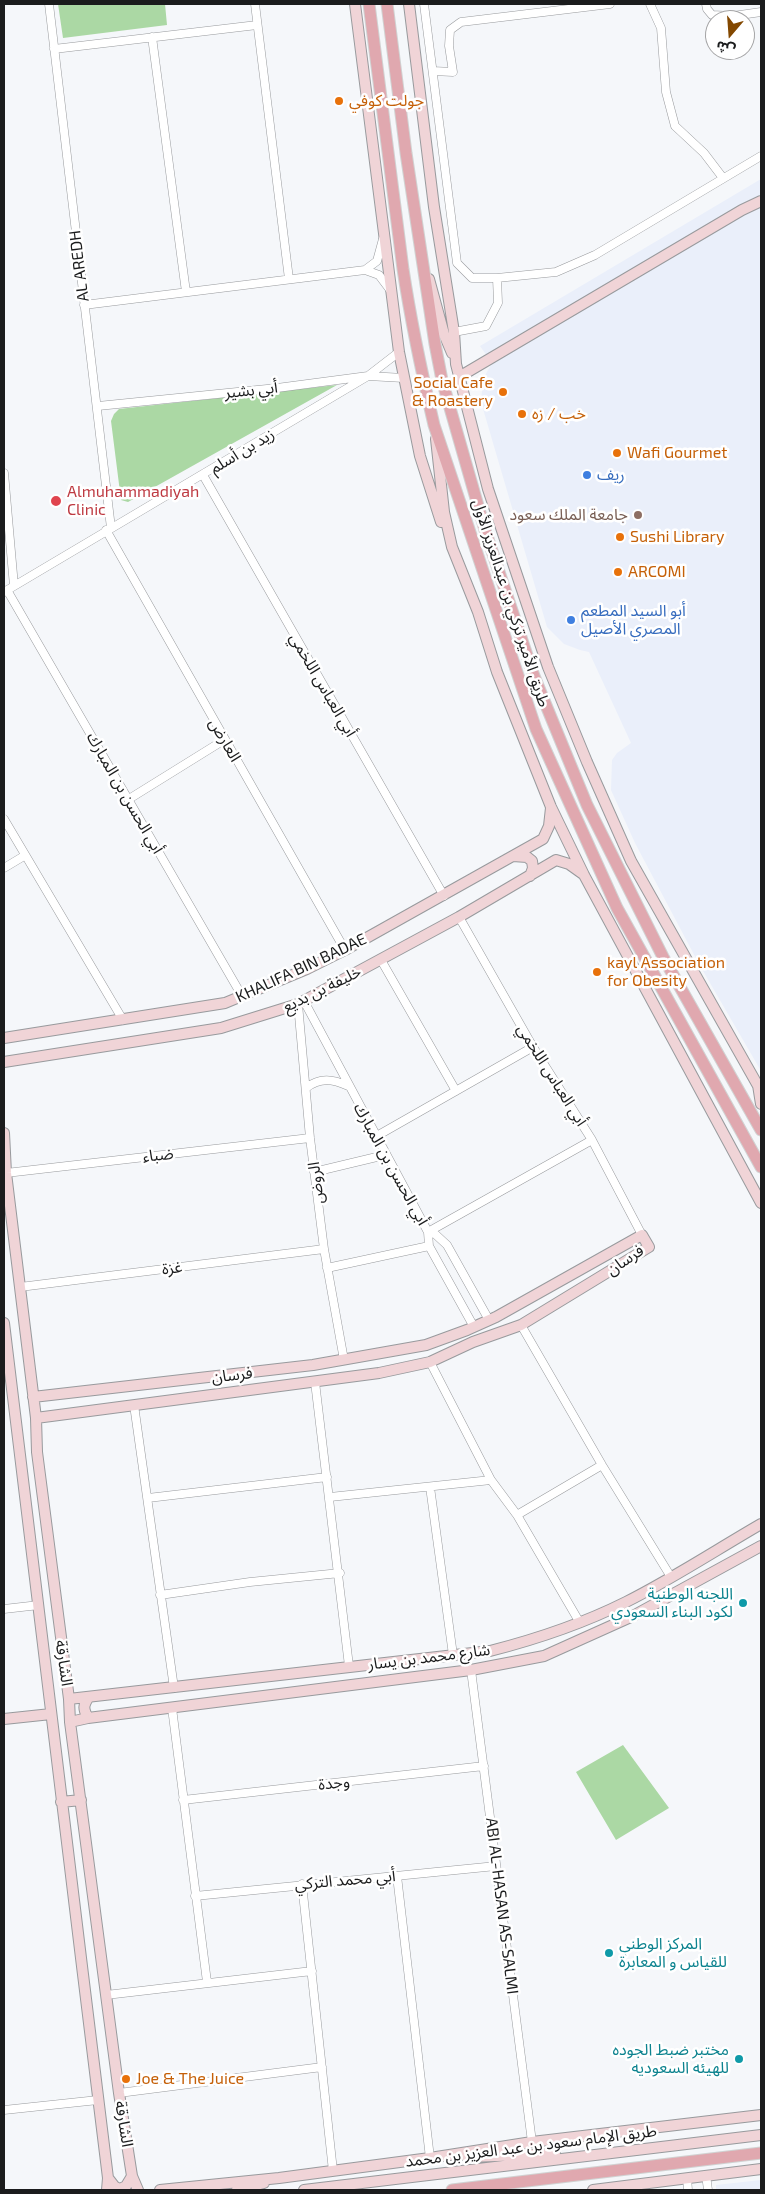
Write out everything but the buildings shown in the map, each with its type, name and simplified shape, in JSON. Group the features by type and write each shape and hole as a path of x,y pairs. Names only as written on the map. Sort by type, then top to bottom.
{"main road":[{"name":"طريق الأمير تركي بن عبدالعزيز الأول","path":"369,4 410,310 434,425 536,729 617,908 761,1167"},
{"name":"طريق الأمير تركي بن عبدالعزيز الأول","path":"387,4 406,153 442,380 485,530 534,676 587,805 663,957 761,1130"},
{"name":"طريق الإمام سعود بن عبد العزيز بن محمد","path":"452,2190 761,2153"}],"street":[{"name":"AL AREDH","path":"49,4 84,305 98,406 109,529"},
{"path":"255,4 289,280"},
{"path":"355,4 399,352 420,456 441,522 478,612 497,672 551,807 584,875 761,1203"},
{"path":"409,4 435,216 454,332 456,364"},
{"path":"424,4 457,263 472,278 497,278 556,272 596,255 761,156"},
{"path":"433,71 454,72 449,46 450,30 461,22 610,4"},
{"path":"650,4 661,28 666,92 675,126 704,153 723,178"},
{"path":"706,4 707,9 712,15 733,16 761,12"},
{"path":"54,49 257,25"},
{"path":"152,37 186,292"},
{"path":"459,377 742,210 761,201"},
{"path":"365,270 377,261 385,233"},
{"path":"418,234 444,334 456,364 488,489 548,667 587,762 631,861 759,1088 761,1104"},
{"path":"84,305 365,270 379,275 392,292"},
{"path":"454,332 486,326 498,303 497,278"},
{"name":"زيد بن أسلم","path":"8,589 368,376 399,352"},
{"name":"أبي بشير","path":"98,406 277,388 368,376 404,378"},
{"path":"434,425 444,512 452,547"},
{"path":"4,473 8,589"},
{"name":"أبي العباس اللخمي","path":"203,475 444,896"},
{"name":"العارض","path":"109,529 224,740 345,950"},
{"name":"أبي الحسن بن المبارك","path":"8,589 242,996"},
{"path":"129,799 224,740"},
{"name":"KHALIFA BIN BADAE","path":"4,1038 225,1003 307,969 444,896 543,839 549,826 551,807"},
{"path":"4,819 24,856 123,1020"},
{"path":"4,868 24,856"},
{"path":"513,856 527,857 532,861 533,868 530,876"},
{"name":"خليفة بن بديع","path":"4,1062 221,1028 301,1002 459,917 556,860 569,864 584,875"},
{"name":"أبي العباس اللخمي","path":"459,917 533,1047 592,1140 642,1235"},
{"path":"381,960 456,1091"},
{"name":"أبي الحسن بن المبارك","path":"301,1002 428,1232 429,1246 482,1323"},
{"name":"الروض","path":"301,1002 306,1088 314,1172 326,1268 344,1360"},
{"path":"375,1137 533,1047"},
{"path":"306,1088 314,1081 334,1079 348,1086"},
{"name":"الشارقة","path":"4,1133 6,1173 36,1418 37,1452 69,1699 70,1722 119,2093 132,2176 138,2190"},
{"name":"ضباء","path":"6,1173 310,1138"},
{"path":"428,1232 592,1140"},
{"path":"314,1172 385,1155"},
{"path":"428,1232 435,1234 447,1245 482,1323 485,1338"},
{"name":"فرسان","path":"32,1397 344,1360 426,1345 482,1323 642,1235 649,1247 521,1325 485,1338 430,1362 379,1373 36,1418"},
{"path":"326,1268 429,1246"},
{"name":"غزة","path":"20,1287 324,1249"},
{"name":"الشارقة","path":"4,1323 27,1498 61,1802 108,2178 107,2190"},
{"path":"521,1325 602,1465 671,1577"},
{"path":"430,1362 491,1480 516,1515 580,1623"},
{"path":"315,1382 340,1573 349,1666"},
{"path":"134,1405 174,1688"},
{"path":"516,1515 602,1465"},
{"path":"148,1498 327,1477"},
{"path":"330,1497 491,1480"},
{"path":"430,1487 453,1655"},
{"path":"27,1498 43,1497"},
{"name":"شارع محمد بن يسار","path":"69,1699 490,1651 535,1639 580,1623 626,1602 761,1524"},
{"name":"شارع محمد بن يسار","path":"70,1722 88,1718 471,1670 544,1656 633,1616 761,1546"},
{"path":"160,1595 250,1582 340,1573"},
{"path":"4,1609 39,1605"},
{"name":"ABI AL-HASAN AS-SALMI","path":"471,1670 532,2142"},
{"path":"88,1718 84,1710 85,1703 89,1697"},
{"path":"172,1708 207,1982"},
{"path":"4,1718 51,1714"},
{"name":"وجدة","path":"183,1800 484,1766"},
{"path":"61,1802 81,1800"},
{"name":"أبي محمد التركي","path":"195,1896 496,1866"},
{"path":"397,1876 430,2158"},
{"path":"302,1884 333,2171"},
{"path":"106,1995 312,1971"},
{"path":"119,2093 322,2068"},
{"path":"4,2110 98,2100"},
{"path":"160,2190 279,2178 532,2142 761,2115"},
{"name":"طريق الإمام سعود بن عبد العزيز بن محمد","path":"304,2190 761,2135"},
{"path":"430,2158 603,2154"},
{"path":"593,2190 761,2169"},
{"path":"706,2175 708,2190"},
{"path":"108,2178 114,2187 120,2189 126,2186 132,2176"},
{"path":"237,2190 279,2178"},
{"path":"687,2178 688,2190"}],"shaded area":[{"name":"جامعة الملك سعود","path":"761,179 761,1071 699,964 635,843 611,790 612,760 617,753 631,743 589,652 564,644 547,627 481,402 483,379 492,363 480,346"},
{"path":"761,2180 761,2190 716,2190 716,2185"}],"green space":[{"path":"58,4 165,4 167,25 63,38"},
{"path":"337,385 128,502 121,500 111,421 119,409"},
{"path":"623,1745 669,1808 616,1840 576,1772"}],"place":[{"name":"جولت كوفي","path":"339,101"},
{"name":"Social Cafe & Roastery","path":"503,392"},
{"name":"خب / زه","path":"522,414"},
{"name":"Wafi Gourmet","path":"617,453"},
{"name":"ريف","path":"587,475"},
{"name":"Almuhammadiyah Clinic","path":"56,501"},
{"name":"جامعة الملك سعود","path":"638,515"},
{"name":"Sushi Library","path":"620,537"},
{"name":"ARCOMI","path":"618,572"},
{"name":"أبو السيد المطعم المصري اﻷصيل","path":"571,620"},
{"name":"kayl Association for Obesity","path":"597,972"},
{"name":"اللجنه الوطنية لكود البناء السعودي","path":"743,1603"},
{"name":"المركز الوطني للقياس و المعابرة","path":"609,1953"},
{"name":"مختبر ضبط الجوده للهيئه السعوديه","path":"739,2059"},
{"name":"Joe & The Juice","path":"126,2079"}]}
